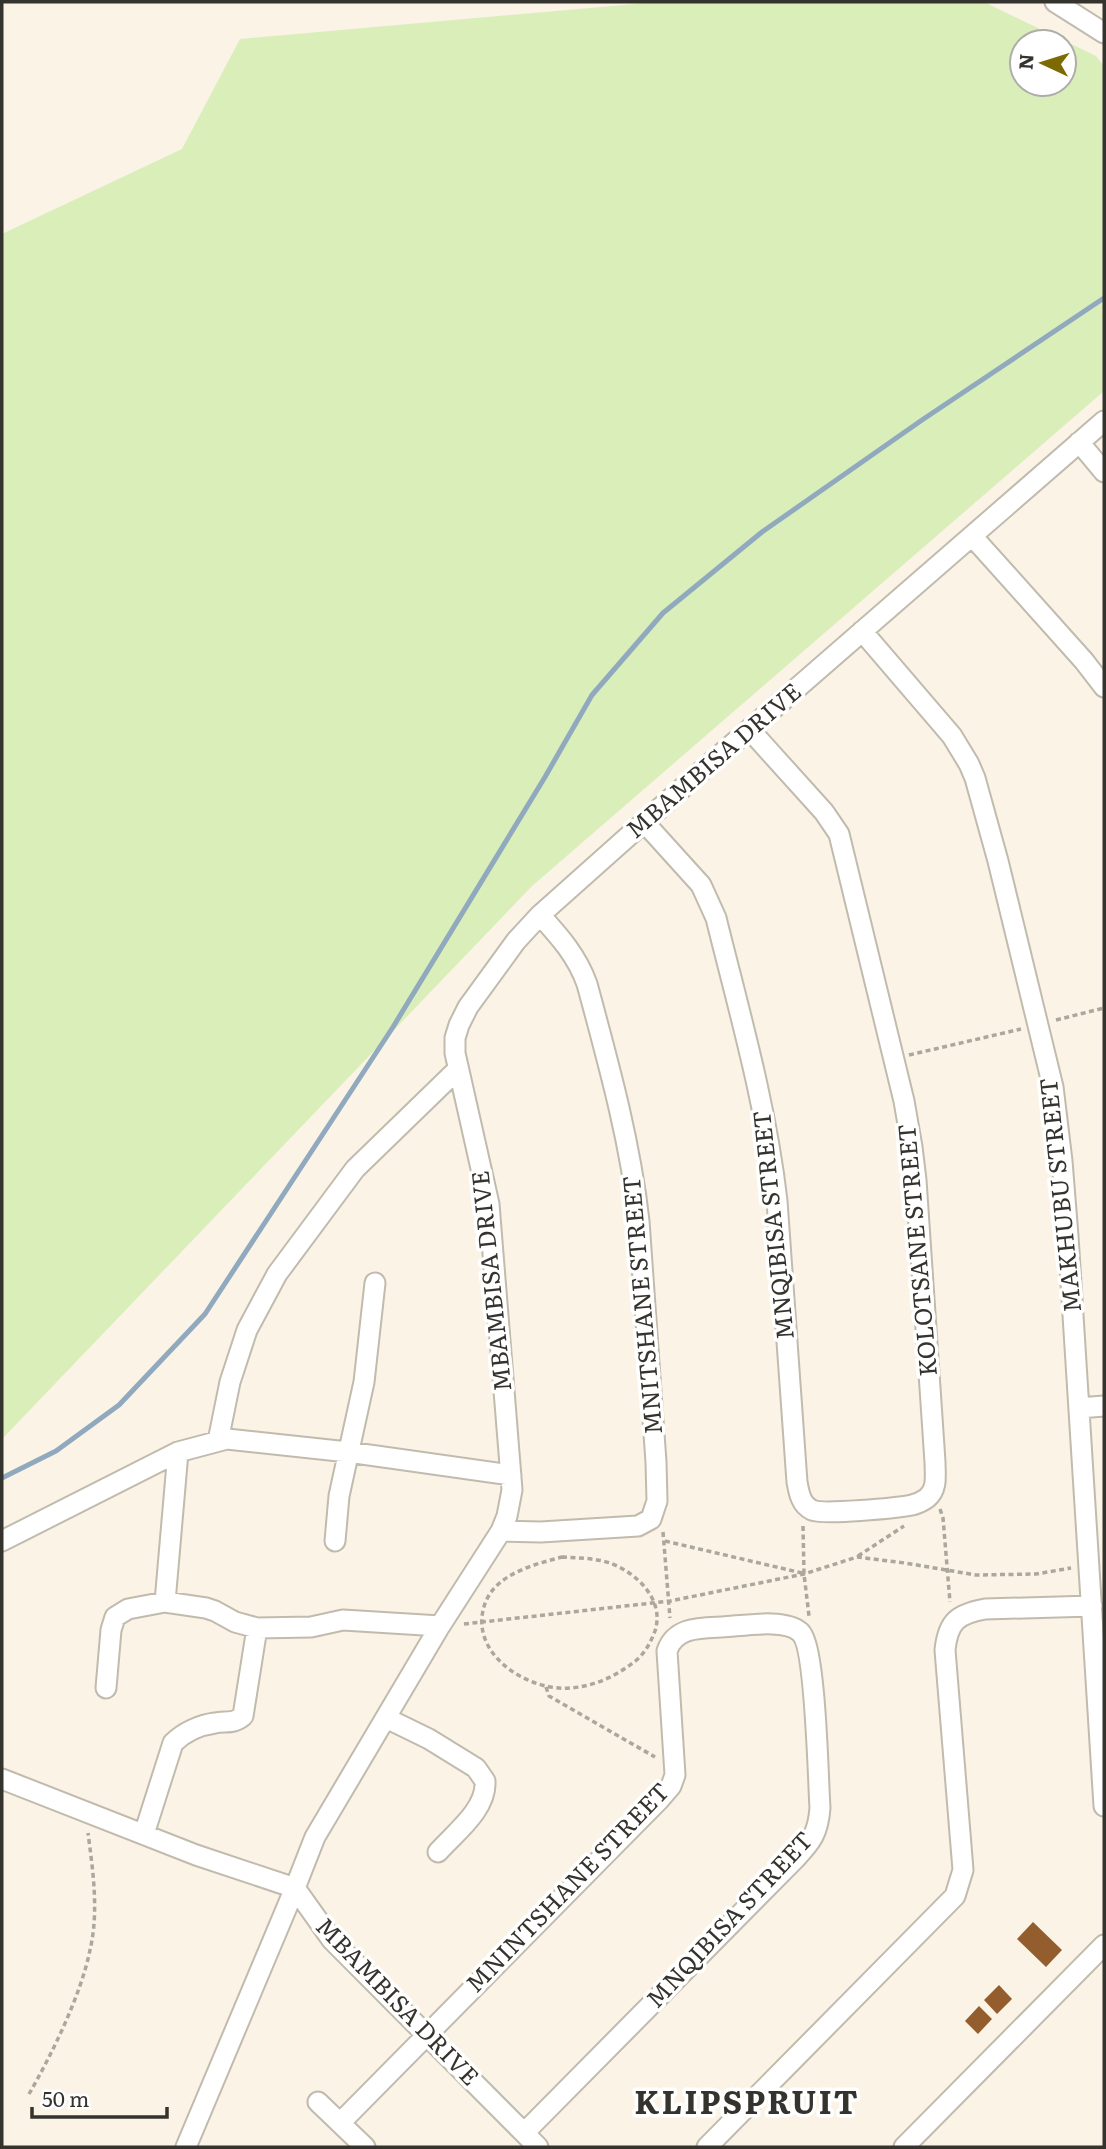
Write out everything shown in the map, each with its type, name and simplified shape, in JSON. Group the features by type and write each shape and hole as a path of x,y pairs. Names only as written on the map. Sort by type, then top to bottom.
{"street":[{"path":"1055,2 1104,33"},
{"name":"MBAMBISA DRIVE","path":"538,2147 332,1940 295,1888 315,1837 440,1626 500,1531 510,1504 511,1475 489,1204 467,1102 457,1070 455,1038 459,1025 468,1006 516,940 540,915 1104,421"},
{"path":"1079,442 1104,472"},
{"path":"972,536 1104,687"},
{"name":"MAKHUBU STREET","path":"862,631 952,736 972,771 983,803 1038,1024 1057,1115 1079,1408 1096,1529 1090,1567 1104,1806"},
{"name":"KOLOTSANE STREET","path":"750,730 824,812 839,834 894,1059 904,1101 916,1180 935,1462 936,1483 933,1491"},
{"name":"MNQIBISA STREET","path":"644,822 701,886 708,898 716,918 761,1099 777,1200 796,1482 804,1505"},
{"name":"MNITSHANE STREET","path":"540,915 571,950 581,966 618,1101 635,1185 656,1462 657,1501 654,1514"},
{"path":"218,1441 230,1382 247,1330 277,1274 355,1169 457,1070"},
{"path":"335,1541 339,1496 364,1382 375,1283"},
{"path":"1079,1408 1104,1406"},
{"path":"2,1541 178,1452 227,1439 348,1452 511,1475"},
{"path":"165,1602 178,1452"},
{"path":"804,1505 814,1511 828,1512 912,1505 927,1498 933,1491"},
{"path":"500,1531 541,1532 638,1526 651,1519 654,1514"},
{"path":"106,1688 111,1630 115,1617 128,1609 165,1602 206,1608 235,1622 257,1628 311,1627 344,1620 440,1626"},
{"path":"707,2147 956,1896 963,1870 945,1650 946,1637 954,1622 971,1612 985,1609 1092,1606"},
{"path":"670,1642 677,1635 700,1628 773,1624 789,1625 805,1639"},
{"path":"144,1834 173,1743 191,1730 217,1722 235,1722 243,1716 257,1628"},
{"name":"MNQIBISA STREET","path":"524,2133 795,1859 815,1835 820,1808 811,1666 805,1639"},
{"name":"MNINTSHANE STREET","path":"340,2123 671,1786 675,1769 667,1651 670,1642"},
{"path":"386,1718 476,1768 485,1781 484,1798 478,1808 438,1852"},
{"path":"2,1779 242,1872 295,1888 189,2146"},
{"path":"904,2147 1104,1945"},
{"path":"318,2102 365,2147"}],"path":[{"path":"894,1059 1104,1009"},
{"path":"933,1491 943,1518 954,1622"},
{"path":"804,1505 802,1529 809,1618 805,1639"},
{"path":"654,1514 662,1527 665,1541 670,1642"},
{"path":"440,1626 670,1601 804,1574 856,1557 914,1518"},
{"path":"665,1541 804,1574"},
{"path":"562,1557 608,1563 638,1579 655,1603 658,1622 653,1637 640,1658 616,1675 570,1688 546,1687 504,1667 490,1648 482,1622 486,1601 498,1586 516,1572 562,1557"},
{"path":"856,1557 976,1575 1036,1574 1090,1567"},
{"path":"546,1687 550,1696 675,1769"},
{"path":"29,2094 45,2066 73,2002 91,1950 93,1867 82,1810"}],"green space":[{"path":"658,2 984,2 1038,28 1008,28 1008,98 1078,98 1078,47 1096,56 1104,66 1104,391 532,886 2,1439 2,234 182,149 240,39"}],"building":[{"path":"1033,1922 1062,1950 1046,1967 1017,1939"},
{"path":"999,1985 1012,1999 997,2014 984,2000"},
{"path":"979,2006 992,2019 978,2034 965,2021"}],"waterway":[{"path":"2,1478 56,1451 119,1405 205,1314 393,1027 592,695 663,613 762,532 1104,298"}],"district":[{"name":"KLIPSPRUIT","path":"747,2103"}]}
